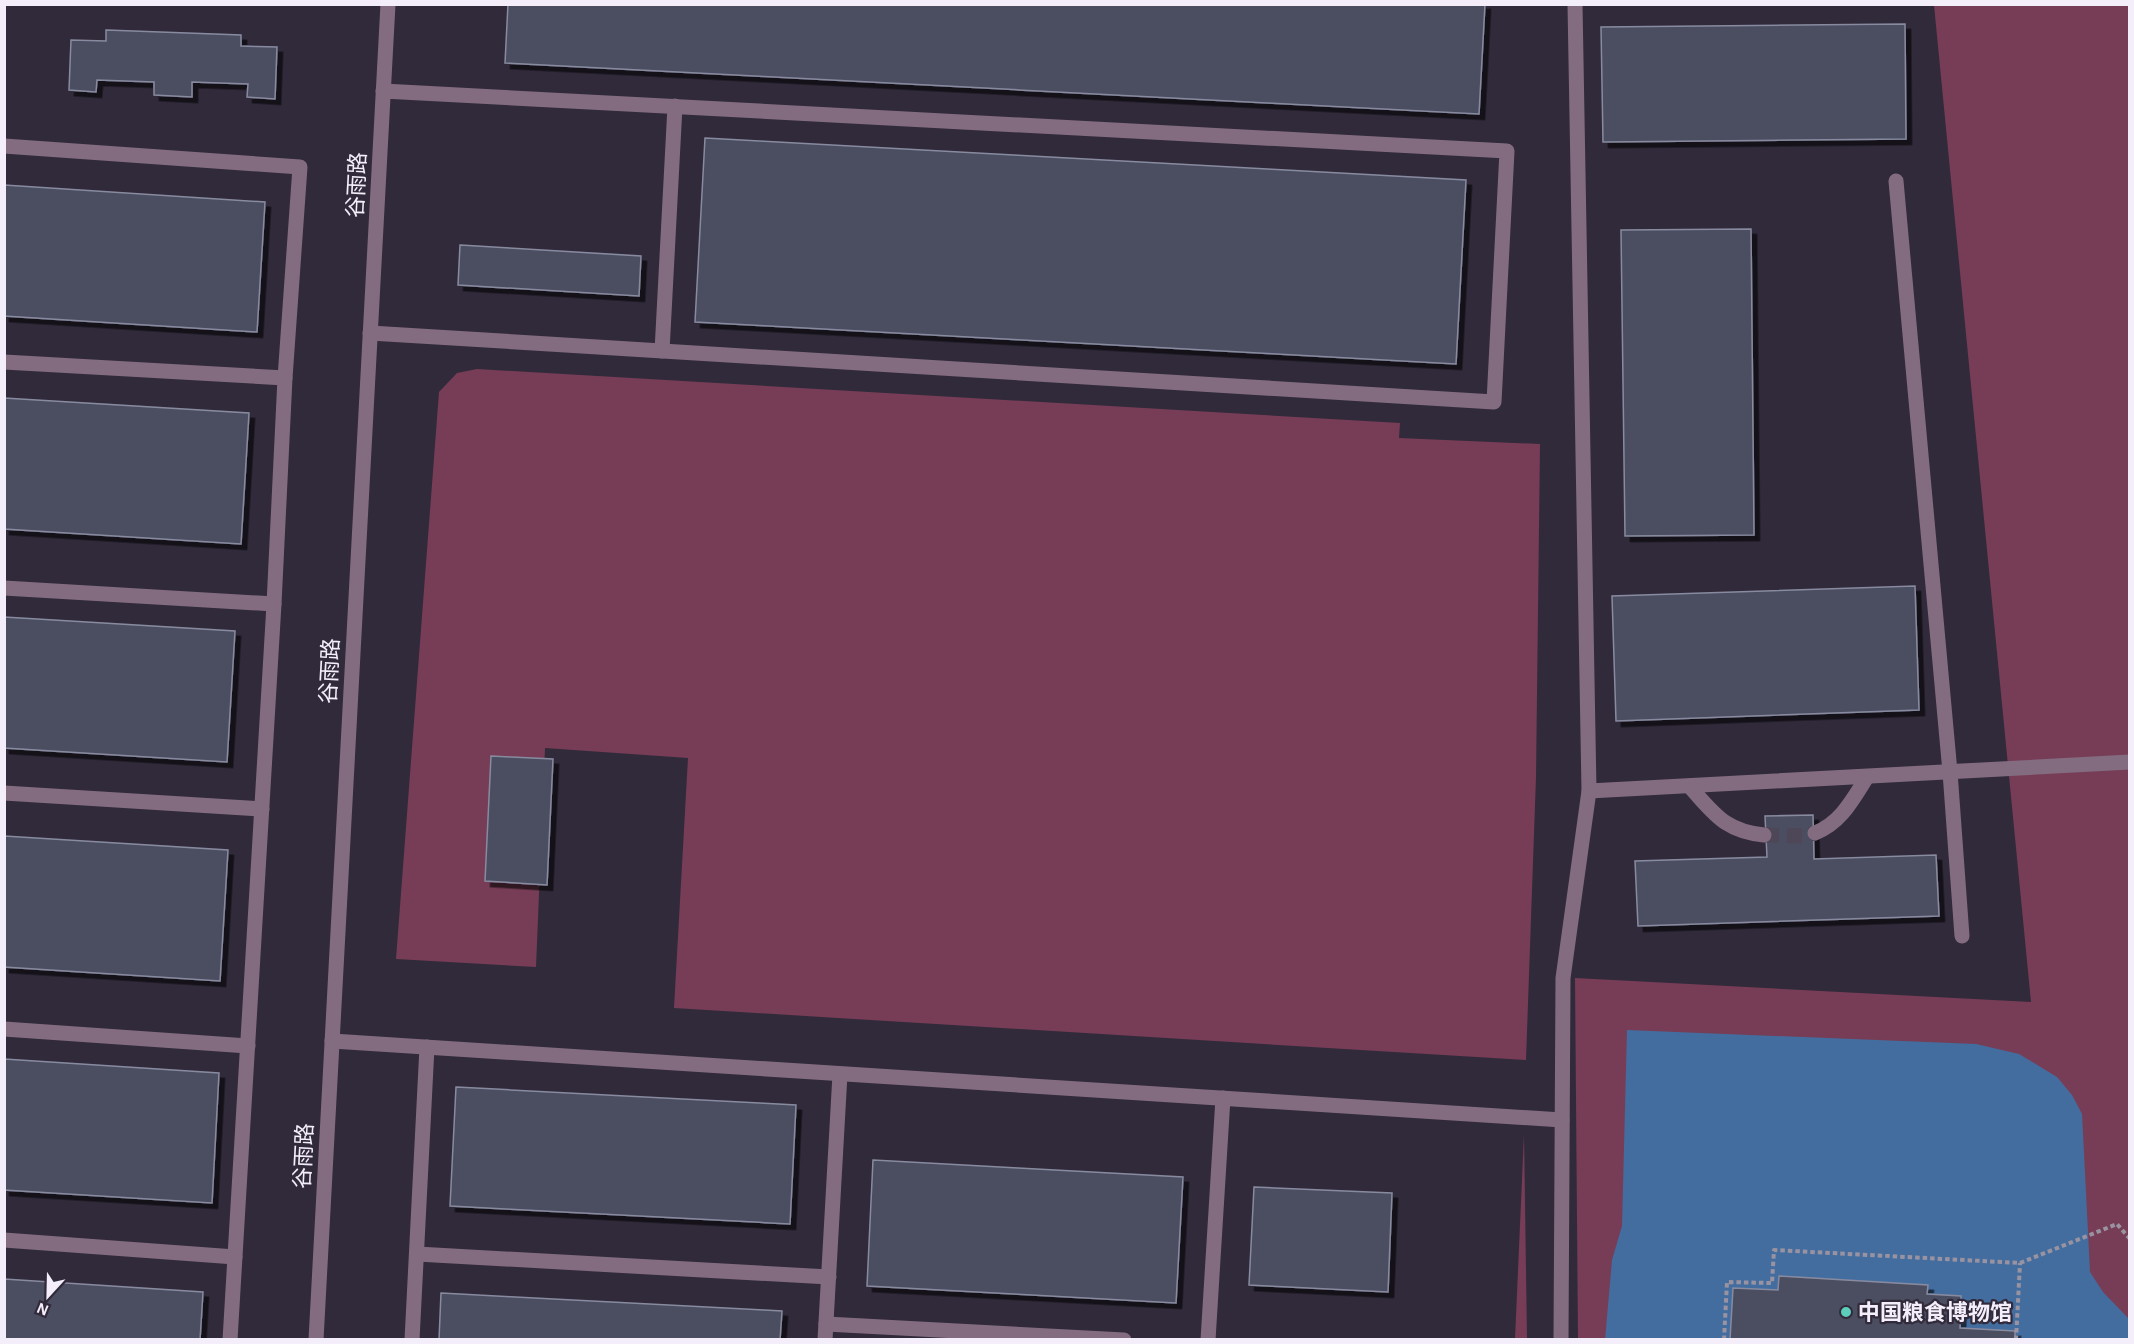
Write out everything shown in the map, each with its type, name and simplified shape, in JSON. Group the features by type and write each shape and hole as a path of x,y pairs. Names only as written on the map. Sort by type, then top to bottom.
{"street":[{"name":"谷雨路","path":"316,1340 388,4"},
{"path":"1561,1340 1563,978 1589,791 1575,4"},
{"path":"370,333 1494,402 1507,150 383,91"},
{"path":"662,351 675,106"},
{"path":"4,146 300,167 285,378 274,604 230,1340"},
{"path":"1896,181 1950,772 1962,936"},
{"path":"4,362 285,378"},
{"path":"4,588 274,604"},
{"path":"1589,791 2130,762"},
{"path":"1815,833 1826,829 1842,815 1867,777"},
{"path":"1689,786 1724,823 1749,833 1764,835"},
{"path":"4,794 262,808"},
{"path":"4,1029 248,1046"},
{"path":"332,1041 1562,1120"},
{"path":"412,1340 427,1047"},
{"path":"825,1340 840,1074"},
{"path":"1208,1340 1223,1098"},
{"path":"4,1240 235,1257"},
{"path":"417,1254 829,1277"},
{"path":"826,1324 1124,1340"}],"path":[{"path":"1724,1340 1727,1282 1772,1283 1774,1250 2020,1263 2116,1224 2130,1239"},
{"path":"2016,1340 2020,1263"}],"shaded area":[{"path":"1934,5 2129,5 2129,1339 1578,1339 1575,978 2031,1002"},
{"path":"477,369 1400,423 1399,438 1540,444 1536,777 1526,1060 674,1008 688,758 545,748 536,967 396,959 439,392 457,373"},
{"path":"1524,1134 1527,1339 1515,1340 1515,1339"}],"water":[{"path":"1627,1030 1976,1044 2019,1054 2057,1077 2072,1095 2082,1114 2090,1272 2103,1292 2129,1319 2129,1339 1605,1340 1612,1260 1622,1226"}],"building":[{"path":"508,4 1485,4 1479,114 505,63"},
{"path":"1905,24 1906,139 1603,142 1601,27"},
{"path":"106,30 241,35 241,46 277,47 275,99 247,97 248,84 192,82 192,97 154,95 154,82 97,80 96,92 69,90 71,40 106,41"},
{"path":"705,138 1466,180 1456,364 695,322"},
{"path":"4,185 265,202 257,332 4,316"},
{"path":"1751,229 1754,535 1625,536 1621,230"},
{"path":"460,245 641,256 639,296 458,285"},
{"path":"4,398 249,413 241,544 4,529"},
{"path":"1915,586 1919,710 1616,721 1612,596"},
{"path":"4,617 235,631 227,762 4,748"},
{"path":"491,756 553,759 547,885 485,881"},
{"path":"1813,815 1814,859 1936,855 1939,916 1638,926 1635,861 1767,857 1765,816"},
{"path":"4,836 228,850 220,981 4,967"},
{"path":"4,1059 219,1073 212,1203 4,1190"},
{"path":"456,1087 796,1105 790,1224 450,1206"},
{"path":"873,1160 1183,1177 1176,1303 867,1286"},
{"path":"1254,1187 1392,1193 1388,1292 1249,1285"},
{"name":"中国粮食博物馆","path":"1779,1276 1928,1285 1927,1294 1961,1296 1960,1328 2015,1331 2015,1340 1730,1340 1733,1288 1778,1290"},
{"path":"4,1279 203,1292 200,1340 4,1340"},
{"path":"441,1293 782,1311 780,1340 439,1340"}],"tunnel":[{"path":"1764,835 1803,836 1815,833"}],"place":[{"name":"中国粮食博物馆","path":"1846,1312"}]}
